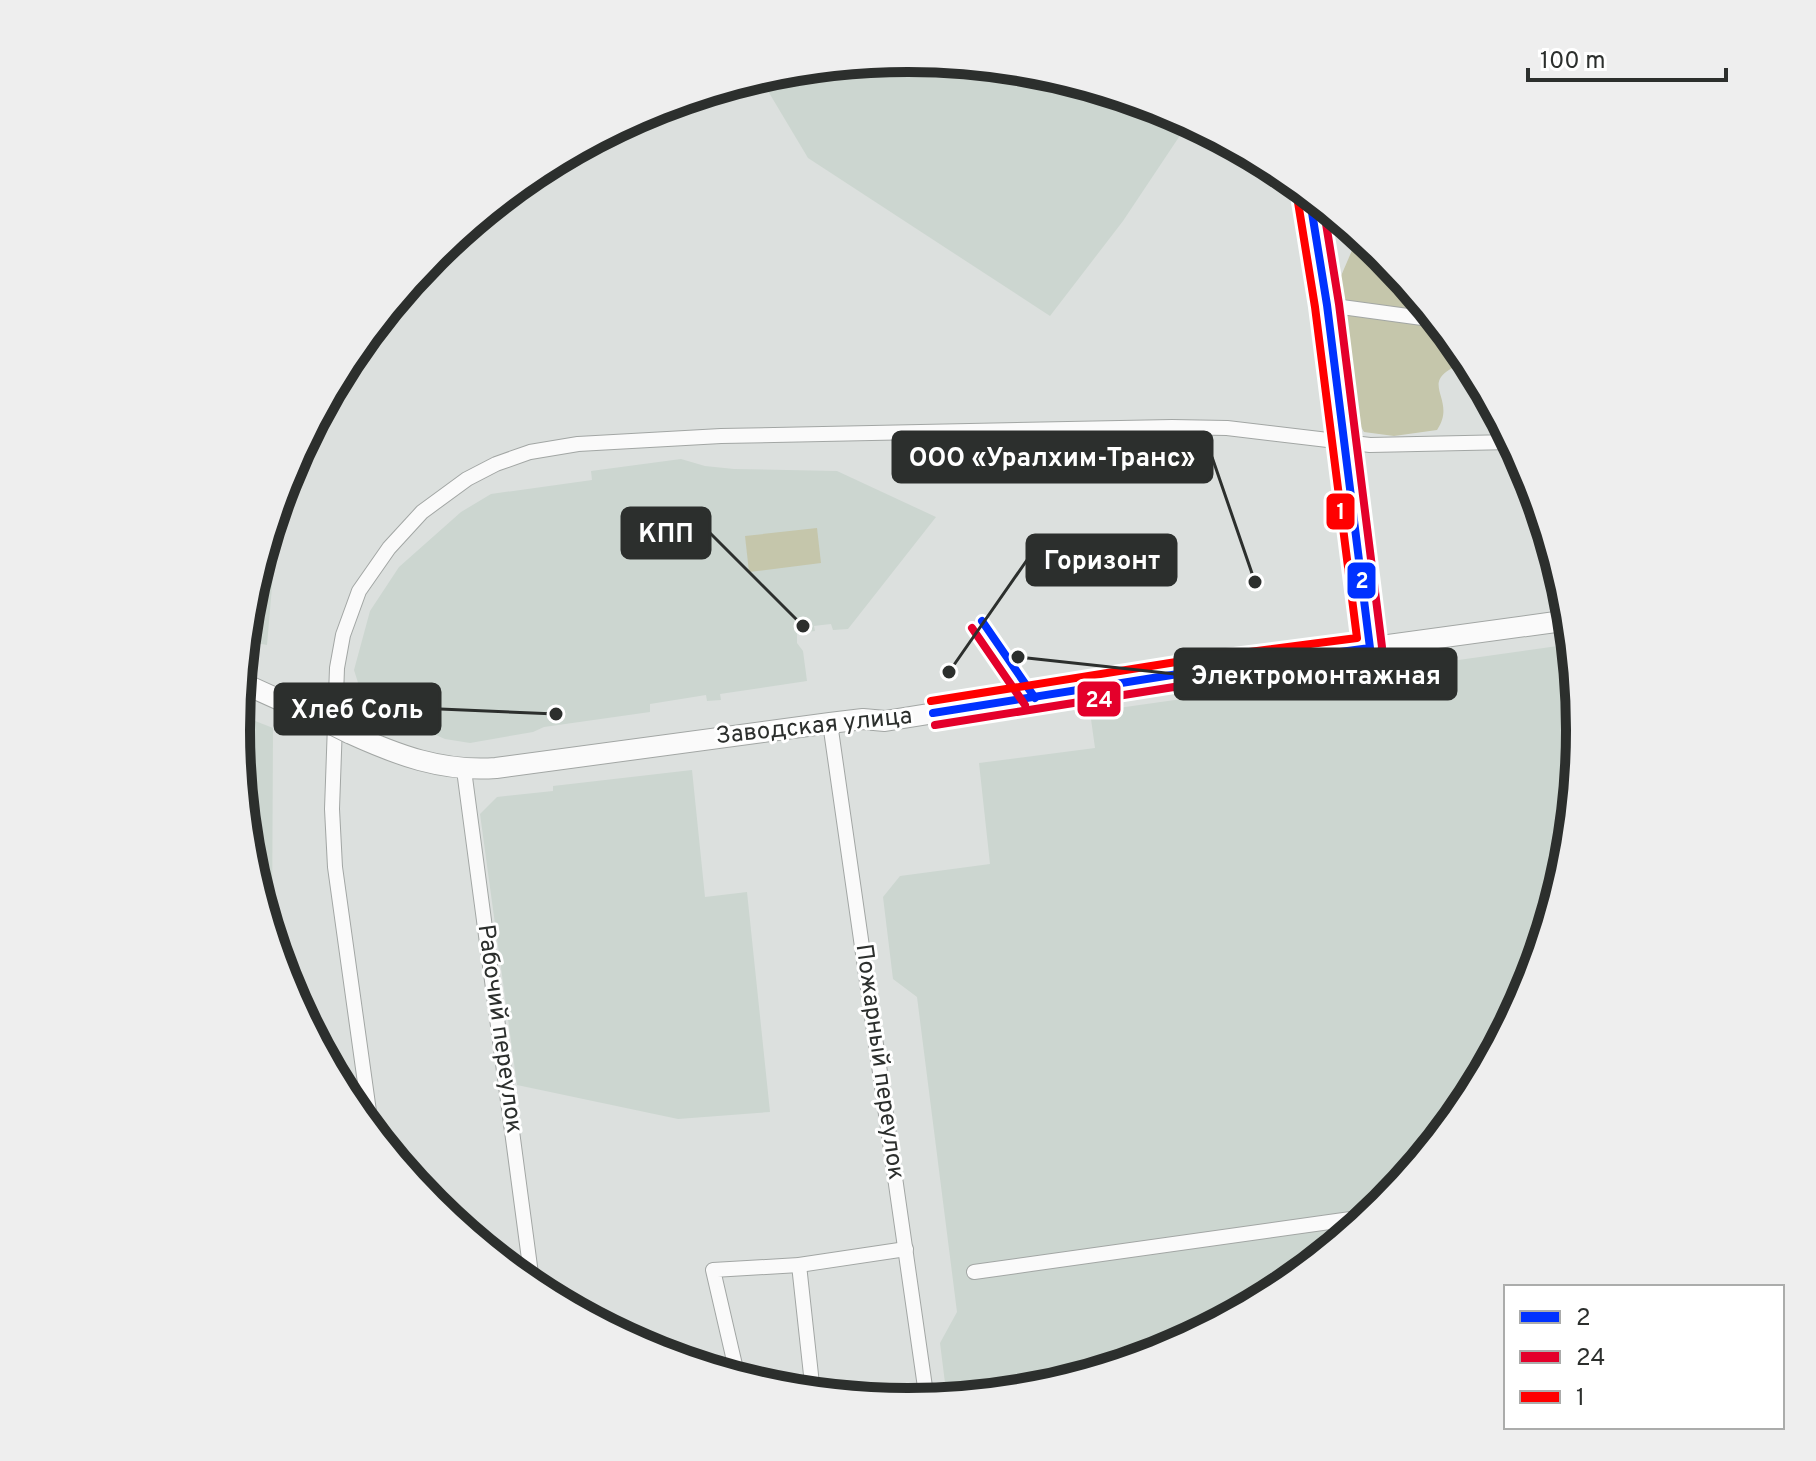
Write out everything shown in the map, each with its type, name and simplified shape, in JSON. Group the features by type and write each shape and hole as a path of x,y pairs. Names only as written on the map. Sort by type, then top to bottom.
{"street":[{"path":"1312,210 1327,305 1370,648"},
{"path":"1327,305 1420,318"},
{"path":"368,1107 335,867 332,809 337,668 352,606 369,575 410,523 467,479 513,457 548,448 721,436 1172,427 1227,428 1370,445 1500,442"},
{"name":"Заводская улица","path":"251,687 401,756 464,770 863,719 885,721 1197,671 1557,622"},
{"name":"Пожарный переулок","path":"830,723 925,1389"},
{"name":"Рабочий переулок","path":"464,770 530,1270"},
{"path":"974,1272 1349,1219"},
{"path":"735,1366 713,1270 799,1265 906,1249"},
{"path":"799,1265 812,1381"}],"shaded area":[{"path":"865,73 951,73 1078,94 1182,132 1123,221 1050,316 808,158 766,88"},
{"path":"681,459 705,466 734,469 837,471 936,517 848,629 833,630 831,624 814,626 815,631 797,633 807,681 720,694 721,700 707,701 706,695 650,704 650,712 544,727 533,732 470,743 445,739 379,710 368,700 360,689 354,670 370,611 399,567 461,512 491,494 592,480 591,471"},
{"path":"275,549 267,645 255,643"},
{"path":"1561,646 1565,687 1565,774 1554,859 1532,942 1499,1022 1478,1060 1456,1096 1403,1165 1342,1226 1274,1278 1237,1301 1160,1339 1078,1367 994,1383 946,1388 940,1343 957,1312 917,997 893,979 883,897 900,876 990,864 979,763 1095,748 1090,712"},
{"path":"250,719 273,728 272,902 255,816"},
{"path":"692,770 705,897 747,892 770,1112 678,1119 517,1085 480,814 497,797 553,791 553,786"}],"green space":[{"path":"1352,244 1403,296 1457,366 1442,375 1439,383 1443,418 1437,430 1394,436 1364,432 1357,420 1355,401 1341,356 1340,328 1332,297"},
{"path":"817,528 821,563 749,572 745,536"}],"transit line":[{"name":"1","path":"931,701 1195,659 1357,638 1315,307 1298,200"},
{"name":"2","path":"933,713 1197,671 1370,648 1327,305 1312,210"},
{"name":"24","path":"935,725 1199,683 1372,660 1380,655 1382,647 1326,222"},
{"name":"2","path":"982,621 1035,698"},
{"name":"24","path":"972,628 1025,705"}],"place":[{"name":"ООО «Уралхим-Транс»","path":"1255,582"},
{"name":"КПП","path":"803,626"},
{"name":"Электромонтажная","path":"1018,657"},
{"name":"Горизонт","path":"949,672"},
{"name":"Хлеб Соль","path":"556,714"}]}
